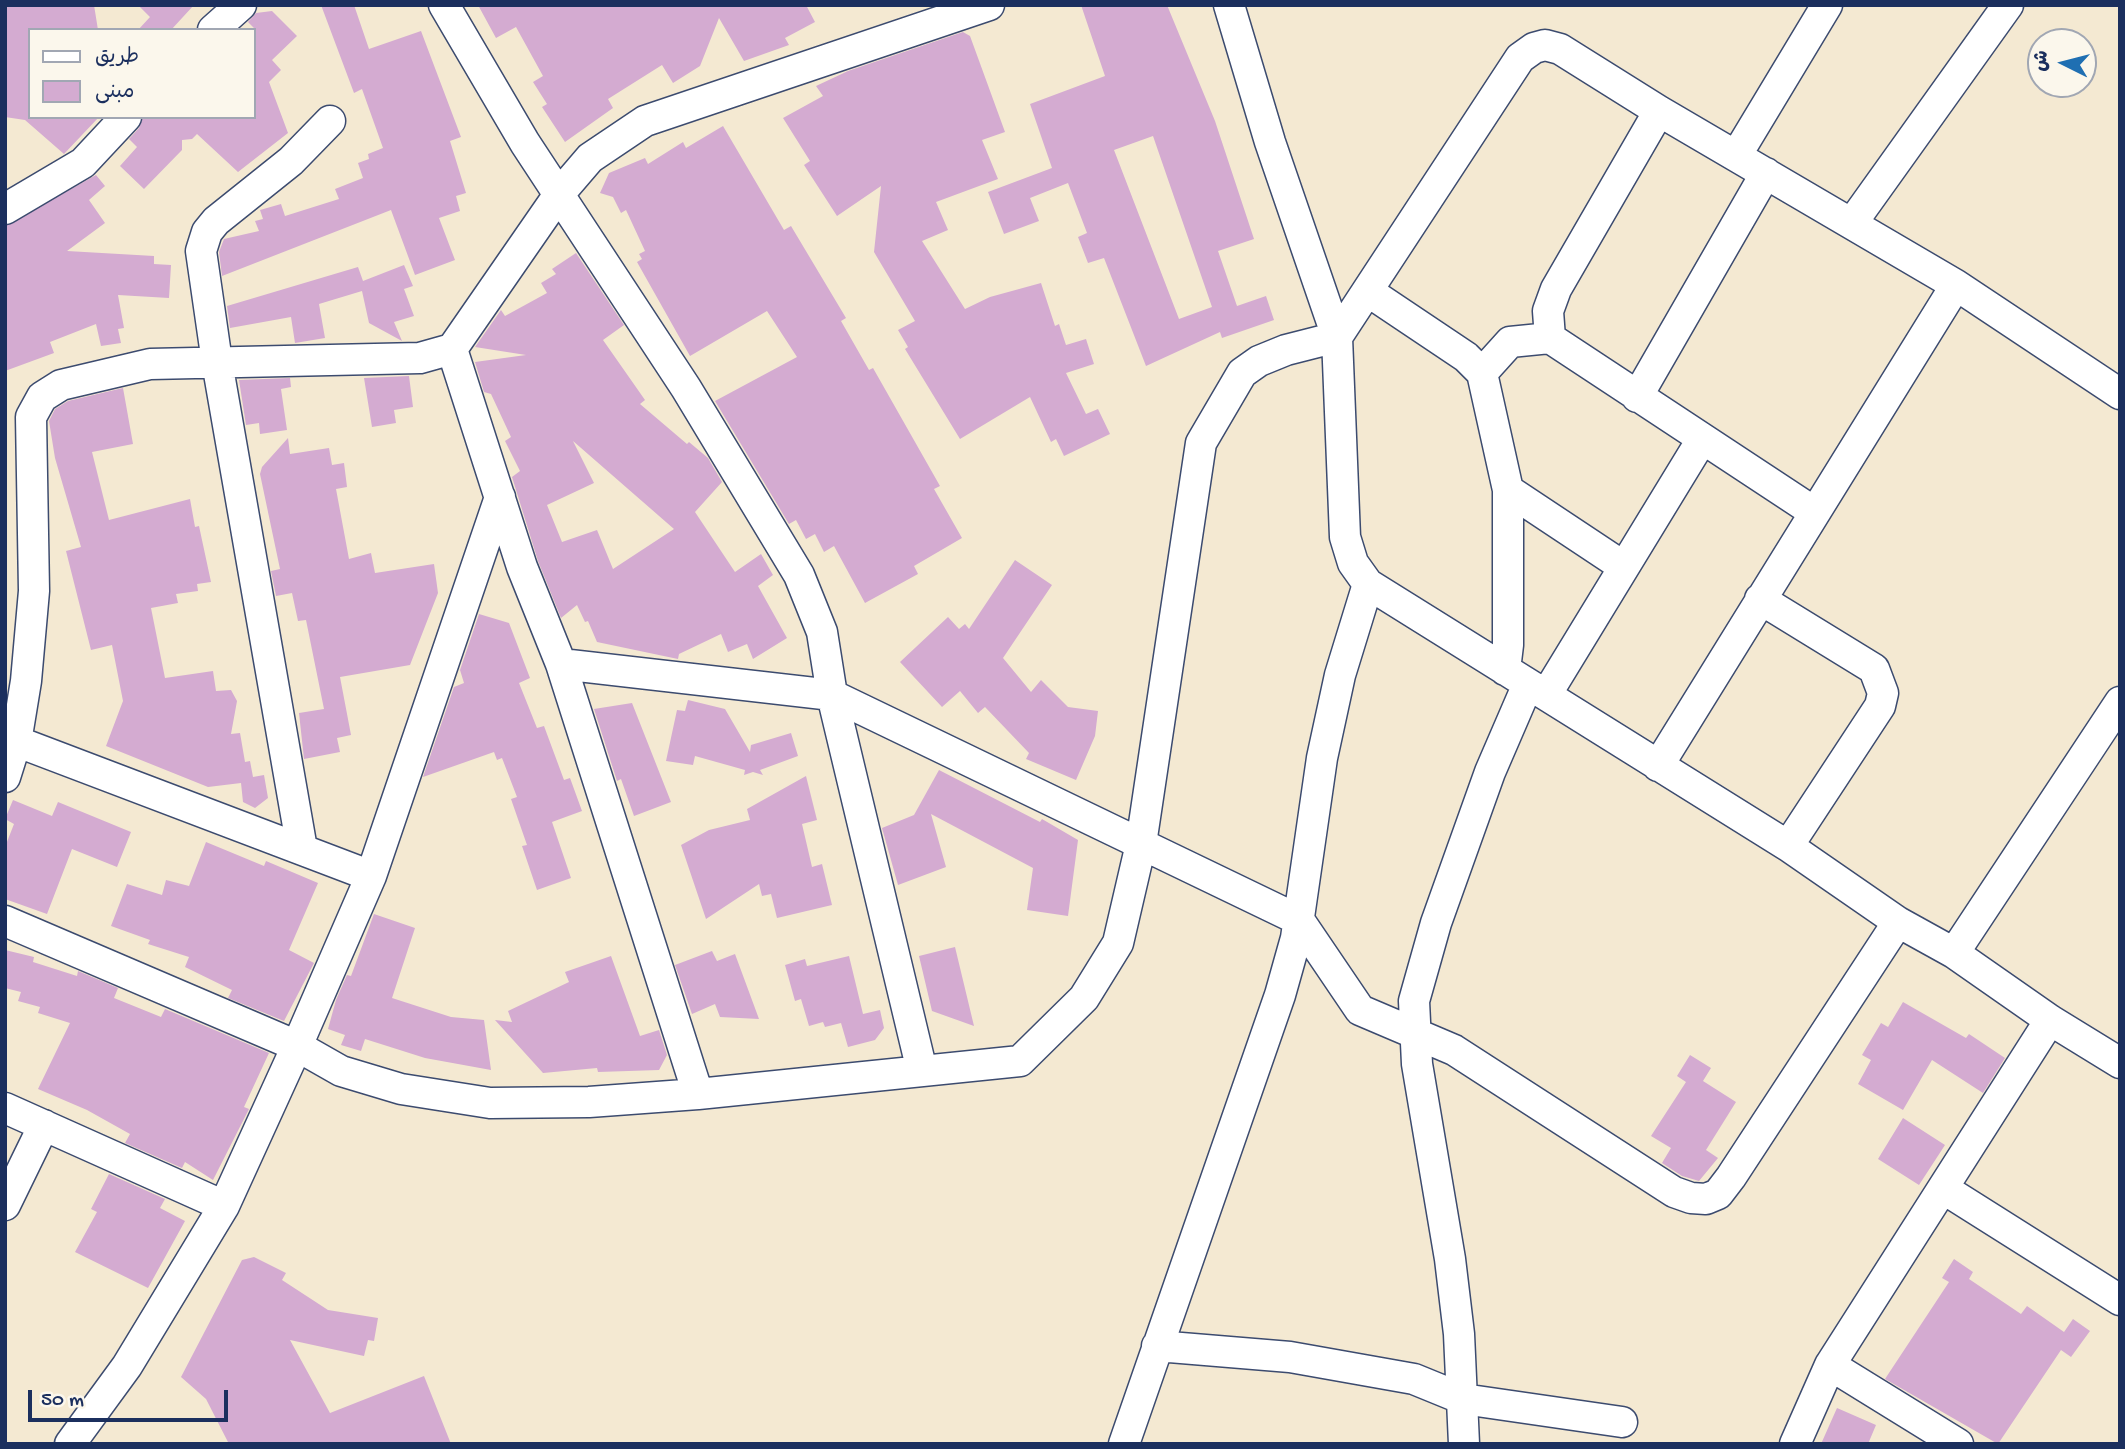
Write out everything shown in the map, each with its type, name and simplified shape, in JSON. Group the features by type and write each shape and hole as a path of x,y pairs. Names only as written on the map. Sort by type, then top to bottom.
{"street":[{"path":"444,5 525,143 686,387 799,575 822,632 832,695 922,1071"},
{"path":"5,777 26,681 34,591 31,417 35,405 42,397 61,385 150,364 420,358 452,349 559,193 590,158 645,121 989,5"},
{"path":"1230,5 1270,142 1337,337 1345,537 1353,563 1368,584 1788,846 1898,922 1954,953 2050,1020 2120,1063"},
{"path":"1737,156 1827,5"},
{"path":"1852,223 2008,5"},
{"path":"215,28 242,6"},
{"path":"5,921 297,1046 341,1071 401,1089 490,1103 589,1102 698,1094 1020,1061 1084,998 1118,943 1141,844 1201,443 1242,373 1259,361 1286,350 1337,337 1520,58 1534,48 1545,45 1560,49 1659,111 1956,285 2120,394"},
{"path":"1550,338 1548,311 1556,289 1659,111"},
{"path":"5,208 83,163 124,119"},
{"path":"302,849 202,264 203,241 216,221 291,161 330,121"},
{"path":"1637,397 1766,173"},
{"path":"1658,766 1956,285"},
{"path":"1369,292 1466,357 1482,373 1508,490 1508,645 1526,683"},
{"path":"1482,373 1510,342 1550,338 1701,441 1814,512"},
{"path":"452,349 523,567 561,664 698,1094"},
{"path":"1464,1444 1463,1399 1450,1259 1417,1065 1414,1001 1424,962 1490,772 1526,683 1624,567 1701,441"},
{"path":"1508,490 1624,567"},
{"path":"70,1444 127,1366 224,1206 297,1046 371,876 500,496"},
{"path":"1124,1444 1280,995 1298,920 1322,758 1340,675 1368,584"},
{"path":"1760,599 1874,669 1883,692 1880,706 1788,846"},
{"path":"561,664 832,695 1298,920 1360,1010 1454,1050 1674,1192 1691,1198 1706,1199 1718,1194 1731,1177 1898,922"},
{"path":"1954,953 2120,702"},
{"path":"11,740 371,876"},
{"path":"1795,1444 1830,1365 2050,1020"},
{"path":"5,1108 224,1206"},
{"path":"5,1205 44,1125"},
{"path":"1944,1189 2120,1300"},
{"path":"1157,1346 1290,1357 1414,1379 1463,1399 1622,1422"},
{"path":"1830,1365 1958,1444"}],"building":[{"path":"5,5 94,5 98,28 28,28 28,119 97,119 64,154 25,120 5,117"},
{"path":"138,5 194,5 173,28 140,28 150,17"},
{"path":"321,5 354,5 369,49 421,31 461,137 450,141 466,193 456,196 460,211 439,218 455,260 415,275 391,210 222,276 219,252 224,239 259,231 255,221 263,219 260,210 281,204 285,216 339,199 335,189 363,178 358,163 369,159 368,154 383,148 362,89 354,93"},
{"path":"478,5 806,5 815,22 785,38 789,45 744,61 719,18 700,66 673,83 662,65 608,99 613,108 565,142 542,107 547,104 533,82 543,76 516,27 496,38"},
{"path":"1081,5 1167,5 1215,121 1254,239 1218,251 1237,306 1266,296 1274,320 1222,338 1220,332 1146,366 1104,258 1088,263 1078,237 1087,233 1068,183 1030,198 1039,221 1004,234 988,192 1052,168 1030,104 1105,76","holes":["1153,136 1212,307 1179,319 1114,150"]},
{"path":"272,11 297,36 272,60 281,70 269,82 288,133 238,172 197,134 192,139 182,140 182,150 144,189 120,166 137,147 129,139 139,128 142,119 256,119 256,28 248,22 256,13"},
{"path":"963,32 970,36 1005,132 982,140 998,179 936,202 948,230 922,241 965,309 990,297 1041,283 1055,326 1059,324 1066,345 1086,339 1094,364 1066,373 1086,414 1098,409 1110,434 1064,456 1056,439 1051,442 1030,397 960,439 905,349 908,347 898,330 915,321 874,252 881,186 837,216 804,165 810,161 783,118 823,96 816,86 848,71"},
{"path":"723,126 784,230 791,226 846,318 841,321 869,370 873,368 940,486 934,489 962,538 914,566 918,574 865,603 834,546 824,552 815,534 806,539 796,520 789,524 715,401 797,357 767,311 690,356 637,262 642,259 639,254 645,251 626,210 621,213 613,197 600,193 609,173 645,158 648,164 683,142 686,148"},
{"path":"96,175 105,186 89,200 105,223 67,251 154,256 154,264 171,265 169,298 118,295 124,328 118,329 121,343 101,346 96,324 50,342 54,353 5,371 5,226"},
{"path":"576,253 624,325 603,340 645,400 640,404 708,458 722,482 695,512 735,572 761,554 773,575 758,586 787,638 753,659 747,644 728,652 721,634 679,654 678,659 597,642 577,605 561,618 538,561 512,477 520,471 505,441 511,437 491,394 484,392 475,362 526,355 475,347 501,310 505,316 547,293 541,283 556,274 552,269","holes":["573,441 674,529 613,569 597,530 562,542 547,505 594,483"]},
{"path":"404,265 413,286 404,289 414,316 394,322 402,341 369,323 362,291 319,304 325,338 295,343 291,317 230,328 227,306 358,267 363,281"},
{"path":"409,376 413,407 394,410 396,423 372,427 364,378"},
{"path":"290,378 291,387 281,389 287,430 260,434 259,423 246,425 239,380"},
{"path":"123,388 133,444 92,452 109,520 190,499 195,527 199,526 211,582 197,584 198,591 176,594 178,603 151,608 165,678 213,671 216,691 231,690 237,701 231,734 240,733 245,762 250,761 253,777 264,775 268,798 255,808 243,802 241,783 208,787 106,746 123,701 112,645 91,650 66,551 81,547 55,458 49,421 55,409 68,401"},
{"path":"288,438 290,454 329,448 332,465 344,463 347,487 336,489 349,559 371,553 375,573 434,564 438,593 410,665 340,677 351,735 337,738 340,752 304,759 299,713 324,709 306,620 298,621 292,593 276,596 271,571 280,569 260,474 262,467"},
{"path":"1015,560 1052,585 1003,658 1031,692 1041,680 1068,707 1098,711 1095,736 1076,780 1026,759 1029,753 985,707 978,713 960,691 942,707 900,662 948,617 959,629 965,624 969,629"},
{"path":"479,614 509,623 530,678 519,683 537,728 544,726 564,780 570,778 582,811 552,822 571,878 537,890 522,846 527,845 511,799 517,797 502,758 497,760 494,752 423,777 454,687 464,683 460,670"},
{"path":"688,700 725,709 750,752 751,745 791,733 798,756 760,770 763,775 753,772 744,775 745,770 695,756 693,765 666,761 677,710 685,711"},
{"path":"632,703 671,802 634,816 621,779 617,781 594,709"},
{"path":"939,770 1040,822 1042,819 1078,840 1068,916 1027,910 1033,868 931,814 946,867 898,885 882,828 914,815"},
{"path":"806,776 817,820 802,824 812,867 822,864 832,905 777,918 771,894 762,896 759,884 706,919 681,845 709,830 750,820 747,809"},
{"path":"13,800 52,816 58,802 131,832 117,867 72,849 47,914 5,899 5,847 14,824 5,819"},
{"path":"206,842 264,866 266,861 318,883 289,950 314,963 284,1021 228,998 232,990 185,967 189,957 148,944 150,940 111,926 127,884 162,895 166,880 189,886"},
{"path":"374,914 415,928 392,998 451,1017 484,1020 491,1070 425,1058 365,1039 361,1051 341,1045 345,1035 328,1029 336,1000 347,975 351,976"},
{"path":"955,947 974,1026 932,1011 919,956"},
{"path":"5,950 34,957 33,962 77,976 78,971 118,988 114,998 161,1017 165,1009 269,1053 244,1107 249,1109 213,1180 185,1162 182,1168 125,1143 130,1134 87,1110 38,1089 70,1023 38,1013 40,1007 18,1001 21,992 5,988"},
{"path":"712,951 717,961 735,954 759,1019 720,1017 715,1004 692,1014 675,965"},
{"path":"611,956 640,1036 659,1030 667,1055 659,1070 598,1072 597,1068 543,1073 495,1020 512,1022 508,1011 569,982 565,972"},
{"path":"849,956 863,1014 880,1010 884,1028 875,1040 848,1047 841,1023 825,1027 823,1022 809,1026 801,999 795,1001 785,965 805,959 807,966"},
{"path":"1903,1002 1966,1038 1969,1034 2005,1058 1983,1093 1932,1060 1903,1110 1858,1084 1871,1060 1862,1055 1881,1023 1888,1027"},
{"path":"1690,1055 1711,1068 1703,1081 1736,1102 1706,1150 1718,1158 1699,1181 1682,1176 1662,1163 1671,1148 1651,1136 1686,1082 1677,1076"},
{"path":"1903,1118 1945,1145 1919,1185 1878,1159"},
{"path":"109,1174 165,1199 160,1208 185,1221 148,1288 75,1252 97,1212 91,1209"},
{"path":"254,1257 286,1273 282,1280 328,1310 378,1318 374,1341 368,1340 364,1356 290,1340 330,1413 424,1376 451,1444 229,1444 206,1399 181,1377 242,1260"},
{"path":"1954,1259 1973,1272 1969,1279 2021,1314 2027,1306 2064,1332 2073,1319 2090,1331 2071,1357 2061,1350 1998,1444 1885,1379 1949,1282 1942,1278"},
{"path":"1837,1408 1876,1425 1868,1444 1821,1444"}]}
